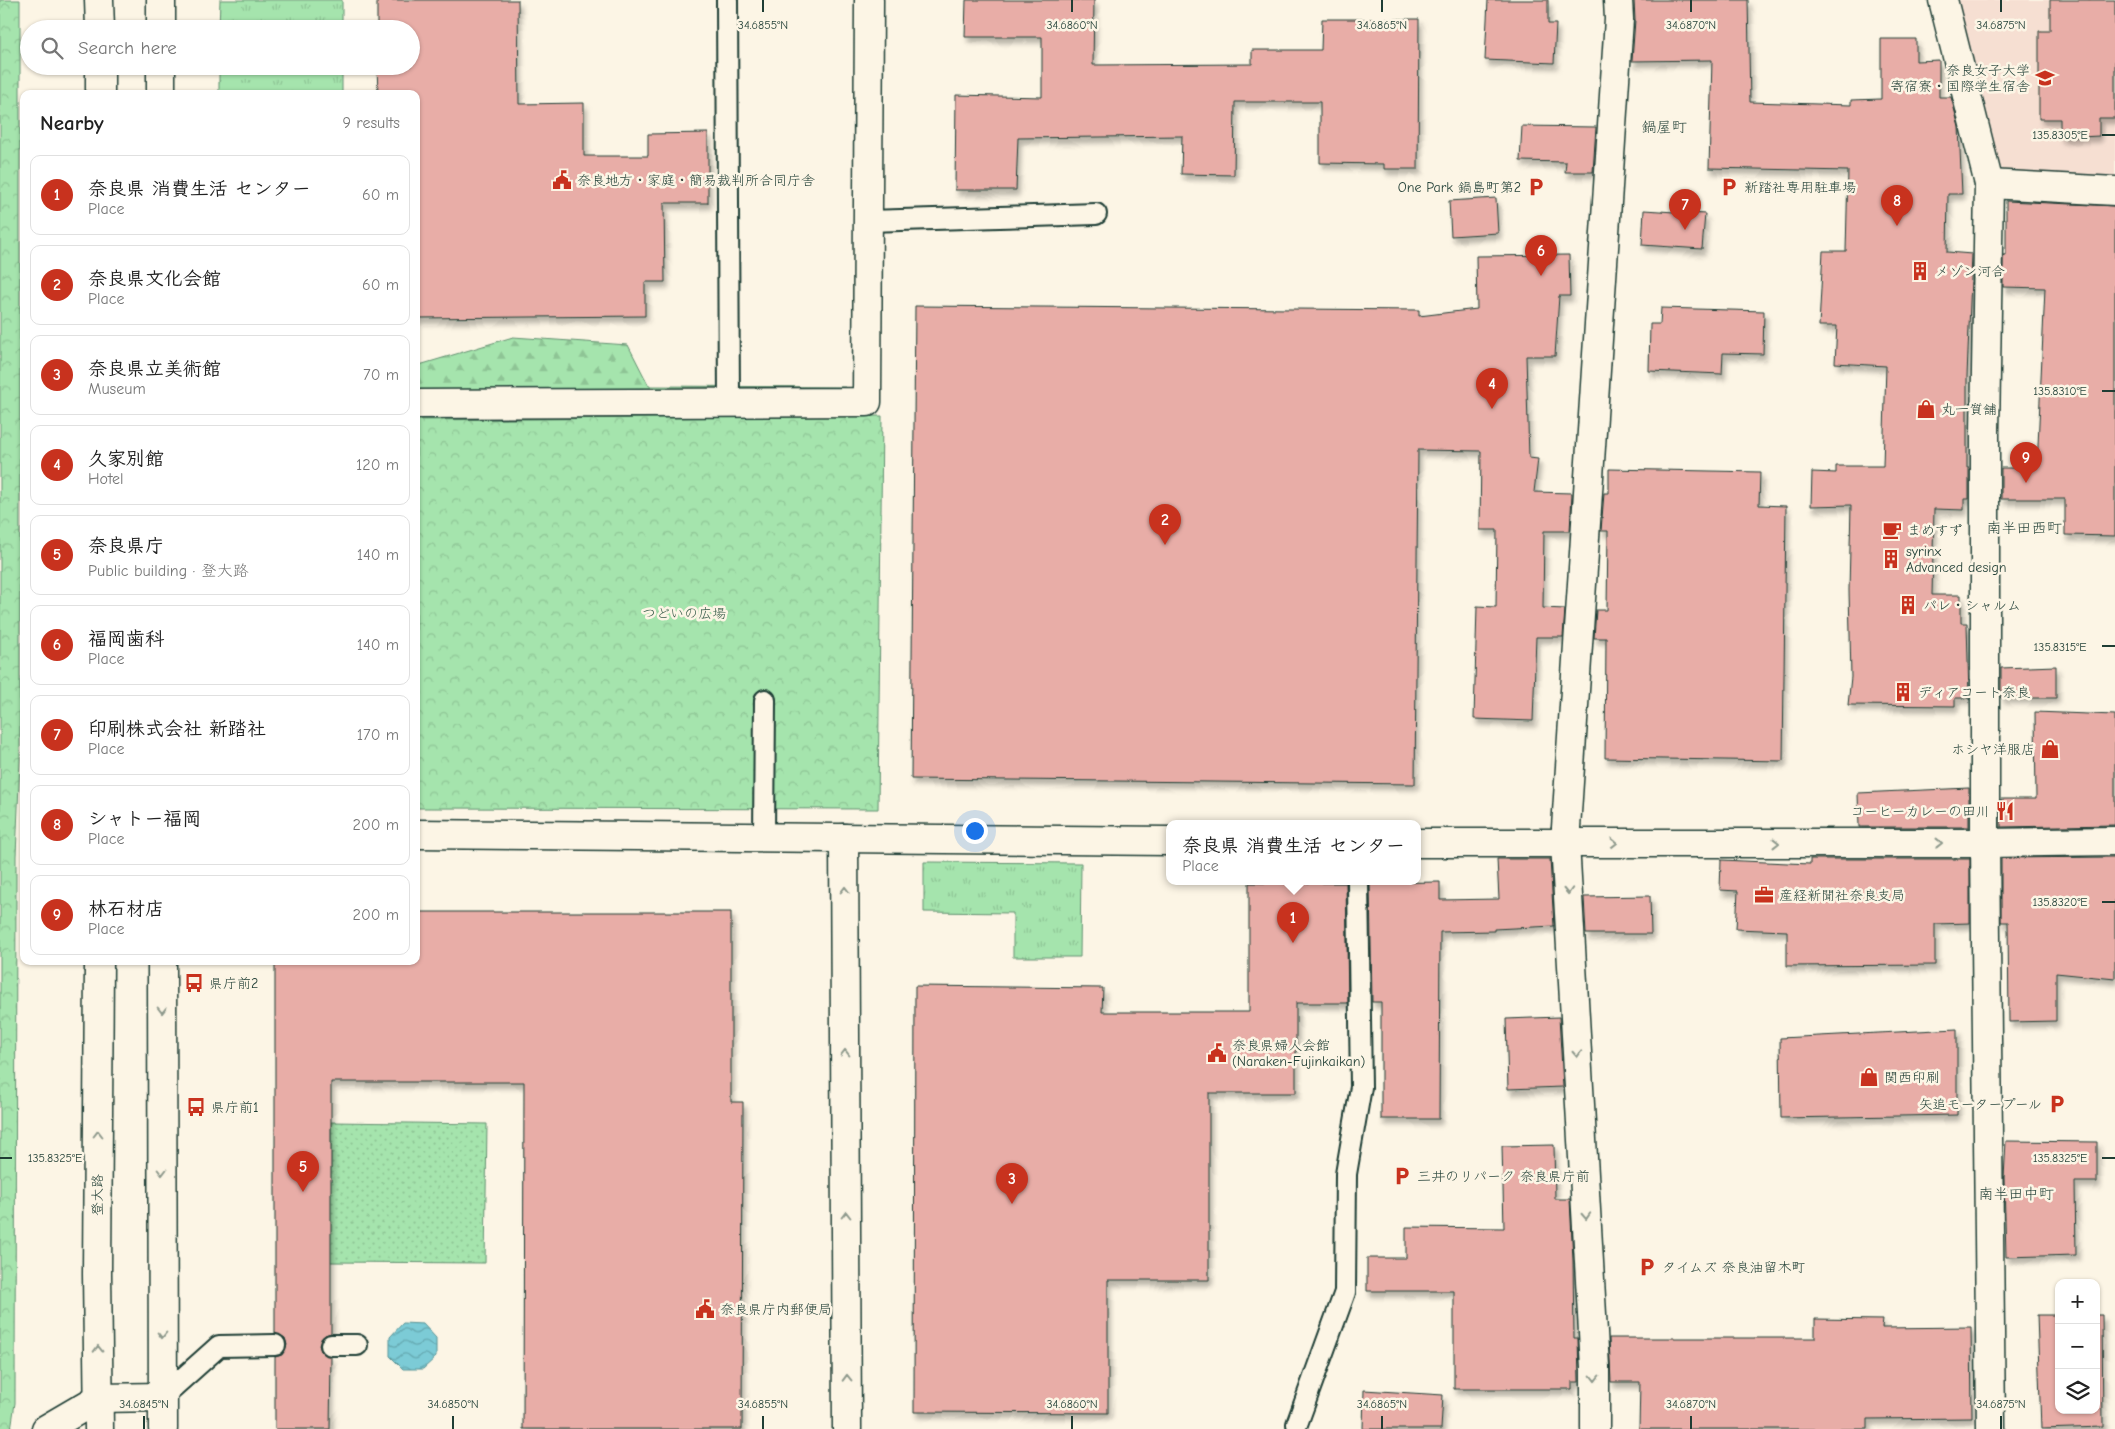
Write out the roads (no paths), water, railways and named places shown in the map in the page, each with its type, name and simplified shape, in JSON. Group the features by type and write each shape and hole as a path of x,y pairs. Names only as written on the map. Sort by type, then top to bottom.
{"main road":[{"path":"99,0 100,20"},
{"path":"161,0 161,20"},
{"path":"420,404 867,402 869,0"},
{"path":"1595,1429 1595,1367 1565,843 1620,19 1618,0"},
{"path":"1943,0 1989,184 1985,432 1985,843 1991,1429"},
{"path":"100,75 100,90"},
{"path":"161,75 161,90"},
{"path":"1989,184 2115,191"},
{"path":"420,834 1166,841"},
{"path":"844,838 848,1429"},
{"path":"1421,843 1985,843 2115,841"},
{"name":"登大路","path":"98,1429 99,965"},
{"path":"162,965 162,1429"},
{"path":"46,1429 98,1398 162,1397"}],"lane":[{"path":"726,0 729,402"},
{"path":"868,221 1096,214"},
{"path":"764,838 765,700"},
{"path":"1297,1424 1345,1292 1346,1174 1361,1086 1358,885"},
{"path":"162,1397 219,1346 275,1345"},
{"path":"331,1345 357,1345"}],"water":[{"path":"403,1323 423,1324 436,1338 436,1357 423,1369 403,1369 390,1356 390,1337"}],"place":[{"name":"奈良女子大学 寄宿寮・国際学生宿舎","path":"2045,78"},
{"name":"奈良地方・家庭・簡易裁判所合同庁舎","path":"562,180"},
{"name":"One Park 鍋島町第2","path":"1536,187"},
{"name":"新踏社専用駐車場","path":"1729,187"},
{"name":"シャトー福岡","path":"1897,226"},
{"name":"印刷株式会社 新踏社","path":"1685,230"},
{"name":"メゾン河合","path":"1920,271"},
{"name":"福岡歯科","path":"1541,276"},
{"name":"久家別館","path":"1492,409"},
{"name":"丸一質舗","path":"1926,409"},
{"name":"林石材店","path":"2026,483"},
{"name":"まめすず","path":"1892,530"},
{"name":"奈良県文化会館","path":"1165,545"},
{"name":"syrinx Advanced design","path":"1891,559"},
{"name":"パレ・シャルム","path":"1908,605"},
{"name":"ディアコート奈良","path":"1903,692"},
{"name":"ホシヤ洋服店","path":"2050,749"},
{"name":"コーヒーカレーの田川","path":"2005,811"},
{"name":"産経新聞社奈良支局","path":"1764,895"},
{"name":"奈良県 消費生活 センター","path":"1293,943"},
{"name":"県庁前2","path":"194,983"},
{"name":"奈良県婦人会館 (Naraken-Fujinkaikan)","path":"1217,1053"},
{"name":"関西印刷","path":"1869,1077"},
{"name":"矢追モータープール","path":"2057,1104"},
{"name":"県庁前1","path":"196,1107"},
{"name":"三井のリパーク 奈良県庁前","path":"1402,1176"},
{"name":"奈良県庁","path":"303,1192"},
{"name":"奈良県立美術館","path":"1012,1204"},
{"name":"タイムズ 奈良油留木町","path":"1647,1267"},
{"name":"奈良県庁内郵便局","path":"705,1309"}],"district":[{"name":"鍋屋町","path":"1664,127"},
{"name":"南半田西町","path":"2024,528"},
{"name":"南半田中町","path":"2016,1194"}],"park label":[{"name":"つどいの広場","path":"684,613"}]}
